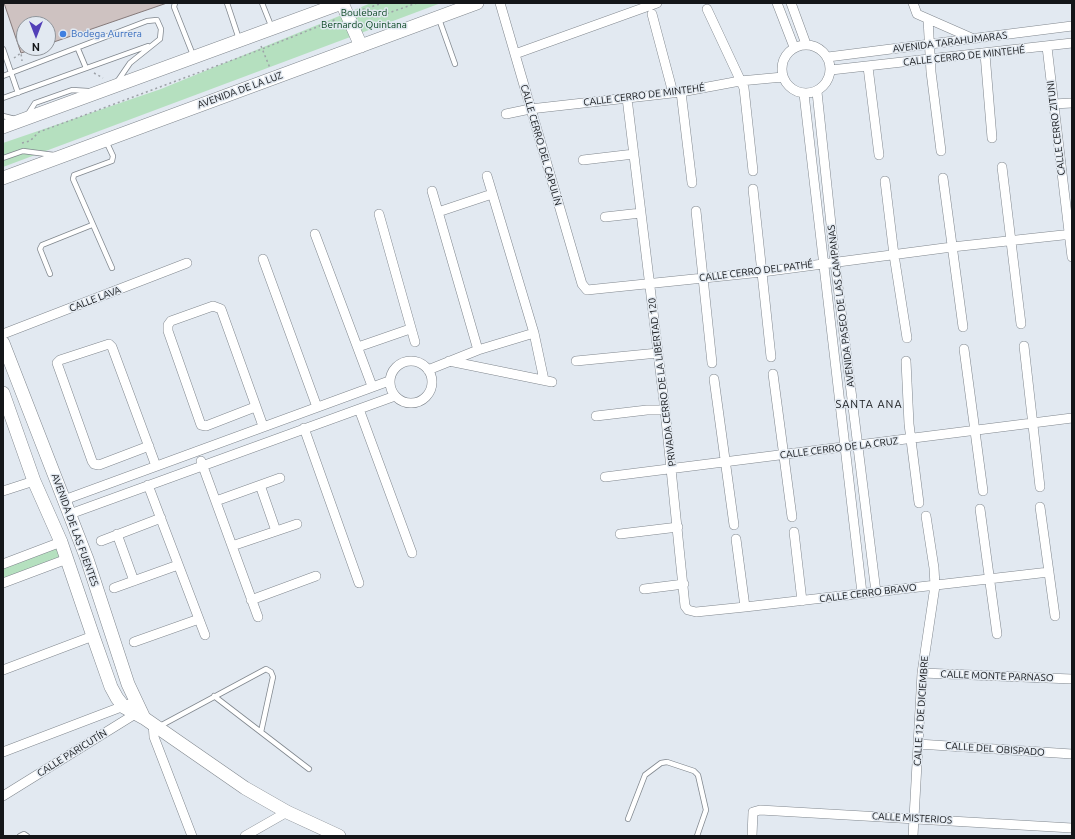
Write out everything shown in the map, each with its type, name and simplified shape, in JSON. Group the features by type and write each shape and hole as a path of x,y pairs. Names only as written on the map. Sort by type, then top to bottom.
{"main road":[{"path":"3,127 342,3 361,46"},
{"name":"AVENIDA DE LA LUZ","path":"3,178 478,3"},
{"name":"AVENIDA DE LAS FUENTES","path":"3,342 70,514 141,714"},
{"name":"AVENIDA DE LAS FUENTES","path":"3,393 6,413 61,542 111,687 141,714 245,788 287,812 339,836"}],"street":[{"name":"CALLE CERRO DEL CAPULÍN","path":"500,3 583,287"},
{"path":"515,54 657,3"},
{"path":"777,3 794,48"},
{"path":"791,3 806,44"},
{"path":"913,3 917,14 975,39"},
{"path":"707,9 744,88 753,171"},
{"path":"652,14 677,92 692,183"},
{"path":"928,19 930,60 941,151"},
{"name":"AVENIDA TARAHUMARAS","path":"828,57 1072,26"},
{"name":"CALLE CERRO DE MINTEHÉ","path":"831,70 985,54 1072,43"},
{"path":"806,44 817,47 828,57 831,70 829,78 824,86 817,92 804,94 795,91 787,85 783,77 782,66 785,56 794,48 806,44"},
{"name":"CALLE CERRO ZITUNI","path":"1047,47 1053,104 1071,234 1072,257"},
{"path":"985,54 992,138"},
{"path":"868,67 879,156"},
{"name":"CALLE CERRO DE MINTEHÉ","path":"506,114 530,109 677,92 783,77"},
{"name":"AVENIDA PASEO DE LAS CAMPANAS","path":"817,92 835,262 876,592"},
{"name":"AVENIDA PASEO DE LAS CAMPANAS","path":"804,94 862,593"},
{"name":"PRIVADA CERRO DE LA LIBERTAD 120","path":"627,98 672,468 686,606 688,610"},
{"path":"1053,104 1072,103"},
{"path":"583,160 634,154"},
{"path":"1002,167 1021,324"},
{"path":"449,361 548,381 487,176"},
{"path":"944,178 963,327"},
{"path":"885,181 894,255 907,338"},
{"path":"753,189 771,357"},
{"path":"432,191 478,350"},
{"path":"438,212 492,194"},
{"path":"696,211 712,363"},
{"path":"605,217 641,213"},
{"path":"379,214 410,329 415,342"},
{"path":"315,234 372,386"},
{"name":"CALLE CERRO DEL PATHÉ","path":"583,287 591,291 650,282 762,272 952,247 1071,234"},
{"path":"263,259 317,407"},
{"name":"CALLE LAVA","path":"3,334 187,264"},
{"path":"255,407 206,426 201,425 168,331 168,325 171,321 213,306 221,309 262,426"},
{"path":"358,347 410,329"},
{"path":"428,370 478,350 534,333"},
{"path":"149,446 98,464 94,464 57,363 60,360 109,344 149,446 156,466"},
{"path":"1024,346 1040,487"},
{"path":"964,349 983,490"},
{"path":"576,361 658,353"},
{"path":"411,360 420,362 428,370 432,383 430,391 424,398 416,402 408,403 395,396 389,381 396,366 411,360"},
{"path":"906,361 911,438 919,503"},
{"path":"773,374 785,454 792,517"},
{"path":"714,378 734,524"},
{"path":"64,500 197,452 262,426 389,381"},
{"path":"70,514 395,396"},
{"path":"359,409 412,553"},
{"path":"596,416 647,410 665,410"},
{"name":"CALLE CERRO DE LA CRUZ","path":"605,476 1072,418"},
{"path":"304,428 359,583"},
{"path":"197,452 258,617"},
{"path":"216,501 280,478"},
{"path":"3,491 34,481"},
{"path":"148,485 205,635"},
{"path":"260,485 276,531"},
{"path":"1040,507 1055,616"},
{"path":"980,509 997,634"},
{"name":"CALLE 12 DE DICIEMBRE","path":"913,836 922,673 935,586 934,568 926,516"},
{"path":"101,541 161,518"},
{"path":"232,546 296,524"},
{"path":"620,534 678,527"},
{"path":"794,532 802,601"},
{"path":"117,534 134,581"},
{"path":"736,539 746,607"},
{"path":"3,564 61,542"},
{"path":"3,583 67,559"},
{"path":"114,588 178,565"},
{"name":"CALLE CERRO BRAVO","path":"688,610 696,612 746,607 1049,572"},
{"path":"251,600 316,576"},
{"path":"644,589 684,584"},
{"path":"134,642 199,619"},
{"path":"3,670 93,636"},
{"name":"CALLE MONTE PARNASO","path":"922,673 1072,679"},
{"path":"3,752 141,714 154,737 192,836"},
{"name":"CALLE PARICUTÍN","path":"3,796 141,714"},
{"name":"CALLE DEL OBISPADO","path":"918,744 1072,754"},
{"name":"CALLE MISTERIOS","path":"752,836 753,812 760,810 1072,828"},
{"path":"245,836 287,812"}],"lane":[{"path":"175,3 174,7 194,58"},
{"path":"227,3 240,41"},
{"path":"262,3 272,29"},
{"path":"438,17 455,64"},
{"path":"3,76 78,49 147,21 157,20 161,29 160,39 130,63 115,85"},
{"path":"3,98 151,45"},
{"path":"3,49 18,93"},
{"path":"78,49 86,68"},
{"path":"3,116 22,120"},
{"path":"105,140 113,156 112,161 73,176 92,225 112,268"},
{"path":"3,158 23,151 62,156"},
{"path":"50,274 40,249 42,245 92,225"},
{"path":"141,714 167,720 266,669 271,672 273,677 261,732"},
{"path":"214,696 309,769"},
{"path":"628,819 645,776 661,763 667,762 694,771 698,775 706,810 697,836"},
{"path":"20,836 24,834 27,836"}],"path":[{"path":"357,12 377,18 417,3"},
{"path":"16,145 30,141 39,132 262,49 318,26"},
{"path":"257,35 274,77"},
{"path":"22,56 22,68"},
{"path":"86,68 115,85"}],"green space":[{"name":"Boulebard Bernardo Quintana","path":"371,3 441,3 3,167 3,143 161,89"},
{"path":"57,546 61,559 3,581 3,566"}],"building":[{"name":"Bodega Aurrera","path":"4,3 167,3 56,41 56,16 16,16 16,38"}],"place":[{"name":"Bodega Aurrera","path":"63,34"}],"district":[{"name":"SANTA ANA","path":"869,404"}]}
